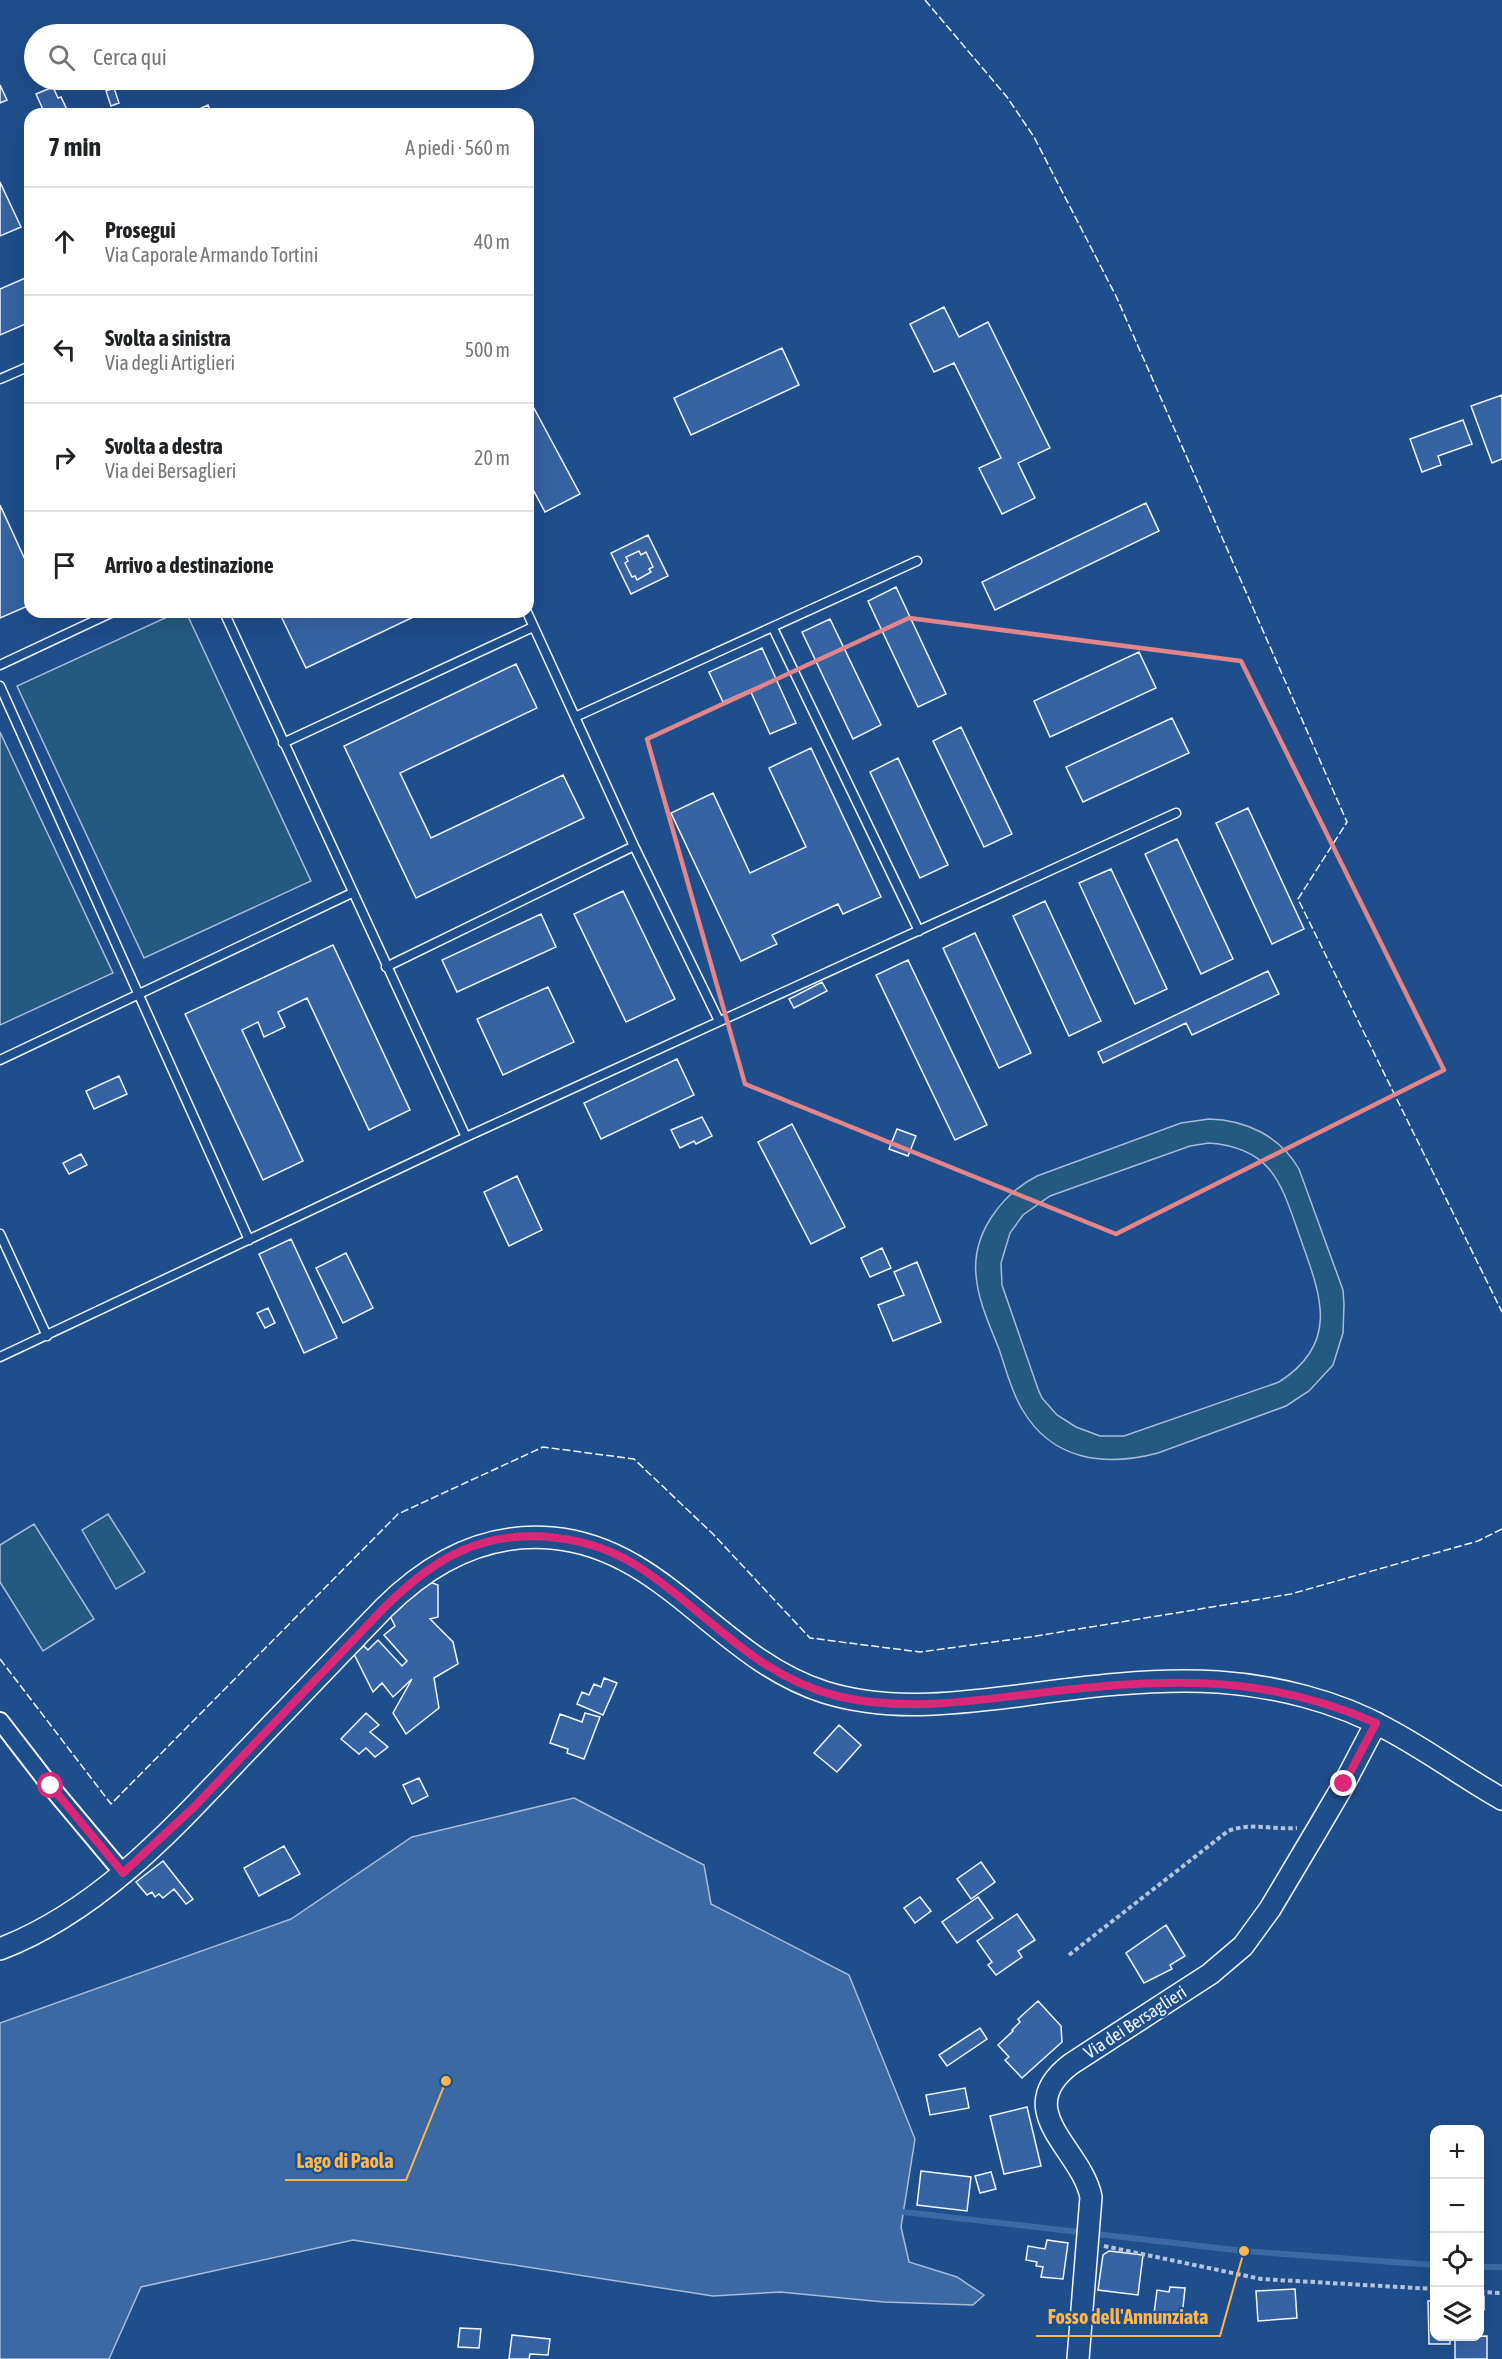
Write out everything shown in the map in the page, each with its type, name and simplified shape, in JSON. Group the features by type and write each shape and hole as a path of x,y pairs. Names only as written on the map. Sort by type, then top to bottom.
{"street":[{"path":"0,1949 66,1917 123,1873 195,1806 400,1592 435,1565 456,1554 483,1544 511,1538 564,1539 619,1556 654,1577 730,1641 763,1664 801,1684 855,1700 903,1705 942,1704 1078,1689 1211,1682 1257,1687 1340,1708 1376,1723 1502,1798"},
{"path":"0,1721 123,1873"},
{"name":"Via dei Bersaglieri","path":"1078,2359 1091,2204 1089,2189 1084,2177 1050,2125 1047,2103 1055,2080 1071,2064 1210,1974 1236,1954 1270,1909 1344,1784 1376,1723"}],"lane":[{"path":"0,379 24,369"},
{"path":"575,717 917,561"},
{"path":"0,665 100,618"},
{"path":"227,618 465,1137"},
{"path":"529,618 634,846 719,1022"},
{"path":"283,743 533,627"},
{"path":"773,628 919,930"},
{"path":"0,686 249,1239"},
{"path":"0,1357 465,1137 1176,813"},
{"path":"386,967 634,846"},
{"path":"0,1060 352,893"},
{"path":"0,1234 47,1336"}],"path":[{"path":"1069,1955 1228,1831 1249,1825 1280,1830 1302,1828 1317,1830"},
{"path":"1089,2242 1261,2279 1430,2289"},
{"path":"1484,2292 1502,2293"}],"highlighted area":[{"path":"909,618 1241,661 1444,1070 1116,1234 745,1084 647,739"}],"shaded area":[{"path":"165,618 189,618 311,881 144,958 17,686"},
{"path":"0,732 113,973 0,1025"},
{"path":"1209,1119 1249,1127 1272,1139 1291,1157 1299,1169 1343,1290 1343,1333 1333,1365 1309,1391 1286,1406 1158,1453 1119,1459 1081,1456 1048,1440 1034,1426 1018,1402 979,1294 976,1259 979,1244 984,1230 1001,1204 1012,1193 1037,1176 1181,1123","holes":["1209,1143 1231,1146 1249,1153 1262,1162 1273,1174 1288,1203 1315,1280 1319,1299 1318,1335 1311,1351 1298,1367 1279,1382 1124,1436 1100,1436 1076,1427 1057,1415 1042,1398 1002,1285 1001,1263 1010,1233 1023,1215 1050,1196 1190,1146"]},
{"path":"108,1514 145,1572 116,1589 82,1530"},
{"path":"34,1524 94,1619 43,1651 0,1582 0,1545"},
{"path":"574,1798 704,1865 711,1904 849,1975 915,2139 901,2227 909,2262 957,2277 984,2295 973,2305 884,2302 780,2292 713,2296 353,2240 141,2287 109,2359 0,2359 0,2023 291,1919 412,1837"}],"building":[{"path":"0,85 7,100 0,103"},
{"path":"46,90 54,90 66,108 42,108 36,94"},
{"path":"115,90 119,103 111,106 106,91"},
{"path":"0,182 21,227 0,236"},
{"path":"24,279 24,325 0,335 0,289"},
{"path":"944,307 959,337 988,322 1050,448 1018,463 1035,498 1002,514 979,468 1001,458 954,363 934,372 910,324"},
{"path":"782,348 799,385 691,435 674,398"},
{"path":"1502,395 1502,459 1492,463 1471,406"},
{"path":"534,408 580,494 545,512 534,491"},
{"path":"1463,420 1472,444 1438,456 1441,465 1422,472 1410,439"},
{"path":"1146,503 1159,531 995,610 982,582"},
{"path":"0,505 24,557 24,608 0,618"},
{"path":"648,535 668,576 631,594 611,553","holes":["639,551 641,555 646,552 653,567 649,569 651,572 637,580 635,576 632,577 625,563 628,561 626,557"]},
{"path":"639,551 641,555 646,552 653,567 649,569 651,572 637,580 635,576 632,577 625,563 628,561 626,557"},
{"path":"896,587 946,694 918,707 868,601"},
{"path":"282,618 411,618 306,668"},
{"path":"830,619 881,725 853,739 802,632"},
{"path":"762,648 796,723 770,734 750,690 723,702 709,672"},
{"path":"1139,652 1156,688 1050,737 1034,701"},
{"path":"516,664 537,708 400,773 431,838 563,775 584,818 416,898 344,746"},
{"path":"1172,718 1189,753 1083,802 1066,767"},
{"path":"961,727 1012,834 984,847 933,741"},
{"path":"811,748 881,897 843,914 838,904 772,935 777,944 741,961 671,813 713,793 750,873 806,847 769,768"},
{"path":"898,758 948,865 920,878 870,772"},
{"path":"1248,808 1304,929 1272,944 1216,823"},
{"path":"1177,839 1233,959 1201,974 1145,854"},
{"path":"1111,869 1167,989 1135,1004 1079,883"},
{"path":"623,891 675,999 626,1022 574,914"},
{"path":"1045,901 1101,1021 1069,1036 1013,916"},
{"path":"541,914 556,947 457,992 442,960"},
{"path":"975,933 1031,1053 999,1068 943,948"},
{"path":"333,945 410,1110 369,1130 307,998 278,1012 285,1027 264,1037 258,1022 242,1030 303,1161 263,1180 185,1014"},
{"path":"908,960 987,1125 955,1140 876,975"},
{"path":"1268,971 1279,994 1192,1035 1186,1023 1103,1063 1098,1052"},
{"path":"822,982 827,991 794,1008 789,999"},
{"path":"548,987 574,1042 503,1075 477,1019"},
{"path":"677,1059 694,1095 601,1139 584,1103"},
{"path":"119,1076 127,1094 94,1109 86,1091"},
{"path":"702,1117 712,1136 696,1144 694,1141 680,1148 671,1130"},
{"path":"792,1124 845,1227 811,1244 758,1142"},
{"path":"897,1129 916,1136 908,1156 889,1149"},
{"path":"81,1154 87,1165 69,1174 63,1163"},
{"path":"517,1176 542,1230 509,1246 484,1192"},
{"path":"291,1239 337,1338 304,1353 259,1254"},
{"path":"882,1248 891,1268 870,1277 861,1258"},
{"path":"346,1253 373,1308 343,1323 316,1268"},
{"path":"917,1262 941,1322 893,1341 878,1305 904,1295 894,1272"},
{"path":"268,1308 275,1323 265,1328 257,1313"},
{"path":"427,1581 438,1585 438,1617 430,1619 453,1642 458,1664 434,1678 439,1708 406,1734 393,1713 412,1679 393,1697 382,1683 373,1692 354,1654 364,1646 368,1650 378,1640 402,1666 407,1661 384,1635 395,1626 390,1616"},
{"path":"604,1678 617,1683 603,1715 577,1704 582,1692 589,1695 594,1684 601,1687"},
{"path":"366,1713 379,1725 370,1732 388,1747 375,1757 366,1748 359,1754 341,1739"},
{"path":"585,1713 600,1717 584,1759 567,1753 568,1749 550,1743 560,1714 582,1722"},
{"path":"839,1725 861,1745 837,1772 814,1753"},
{"path":"419,1778 428,1796 412,1804 403,1785"},
{"path":"284,1846 300,1874 259,1896 244,1868"},
{"path":"163,1861 193,1899 186,1904 174,1889 163,1898 159,1894 155,1897 152,1892 147,1895 136,1882"},
{"path":"981,1862 995,1882 971,1899 957,1879"},
{"path":"920,1897 931,1911 915,1923 904,1908"},
{"path":"978,1897 993,1918 957,1943 942,1922"},
{"path":"1017,1914 1035,1940 1018,1951 1022,1957 996,1975 988,1965 992,1962 977,1941"},
{"path":"1166,1925 1185,1956 1170,1965 1172,1969 1144,1983 1126,1953"},
{"path":"1038,2001 1061,2026 1062,2042 1022,2078 1005,2060 1009,2057 998,2045 1020,2022 1018,2019"},
{"path":"980,2028 987,2039 947,2066 939,2055"},
{"path":"965,2088 969,2108 930,2115 926,2095"},
{"path":"1027,2107 1041,2166 1004,2174 990,2116"},
{"path":"921,2171 971,2177 967,2211 917,2205"},
{"path":"991,2172 996,2189 980,2193 975,2176"},
{"path":"1047,2240 1068,2243 1063,2279 1041,2277 1043,2267 1036,2266 1037,2262 1026,2260 1028,2246 1045,2249"},
{"path":"1109,2251 1143,2255 1138,2295 1098,2290 1103,2255"},
{"path":"1170,2287 1185,2288 1182,2317 1154,2314 1157,2290 1169,2292"},
{"path":"1295,2289 1297,2318 1258,2321 1256,2291"},
{"path":"1428,2301 1430,2301 1430,2341 1450,2341 1450,2344 1429,2344"},
{"path":"460,2328 481,2329 479,2348 458,2347"},
{"path":"512,2335 550,2339 548,2355 530,2354 529,2359 509,2359"},
{"path":"1484,2336 1487,2336 1487,2359 1455,2359 1455,2341 1484,2341"}],"waterway":[{"path":"904,2212 1244,2251 1430,2265"},
{"path":"1484,2267 1502,2267"}],"fence":[{"path":"925,0 1007,97 1034,137 1116,296 1347,822 1298,899 1502,1312"},
{"path":"0,1659 111,1804 398,1514 543,1447 634,1459 713,1534 810,1638 920,1652 1030,1637 1291,1594 1478,1541 1502,1529"}],"place":[{"name":"Lago di Paola","path":"446,2081"},
{"name":"Fosso dell'Annunziata","path":"1244,2251"}],"route":[{"path":"51,1786 123,1873 195,1806 409,1584 435,1565 463,1550 499,1540 521,1537 575,1541 619,1556 654,1577 730,1641 763,1664 801,1684 855,1700 903,1705 956,1704 1133,1684 1199,1682 1257,1687 1324,1703 1376,1723 1344,1784"}]}
